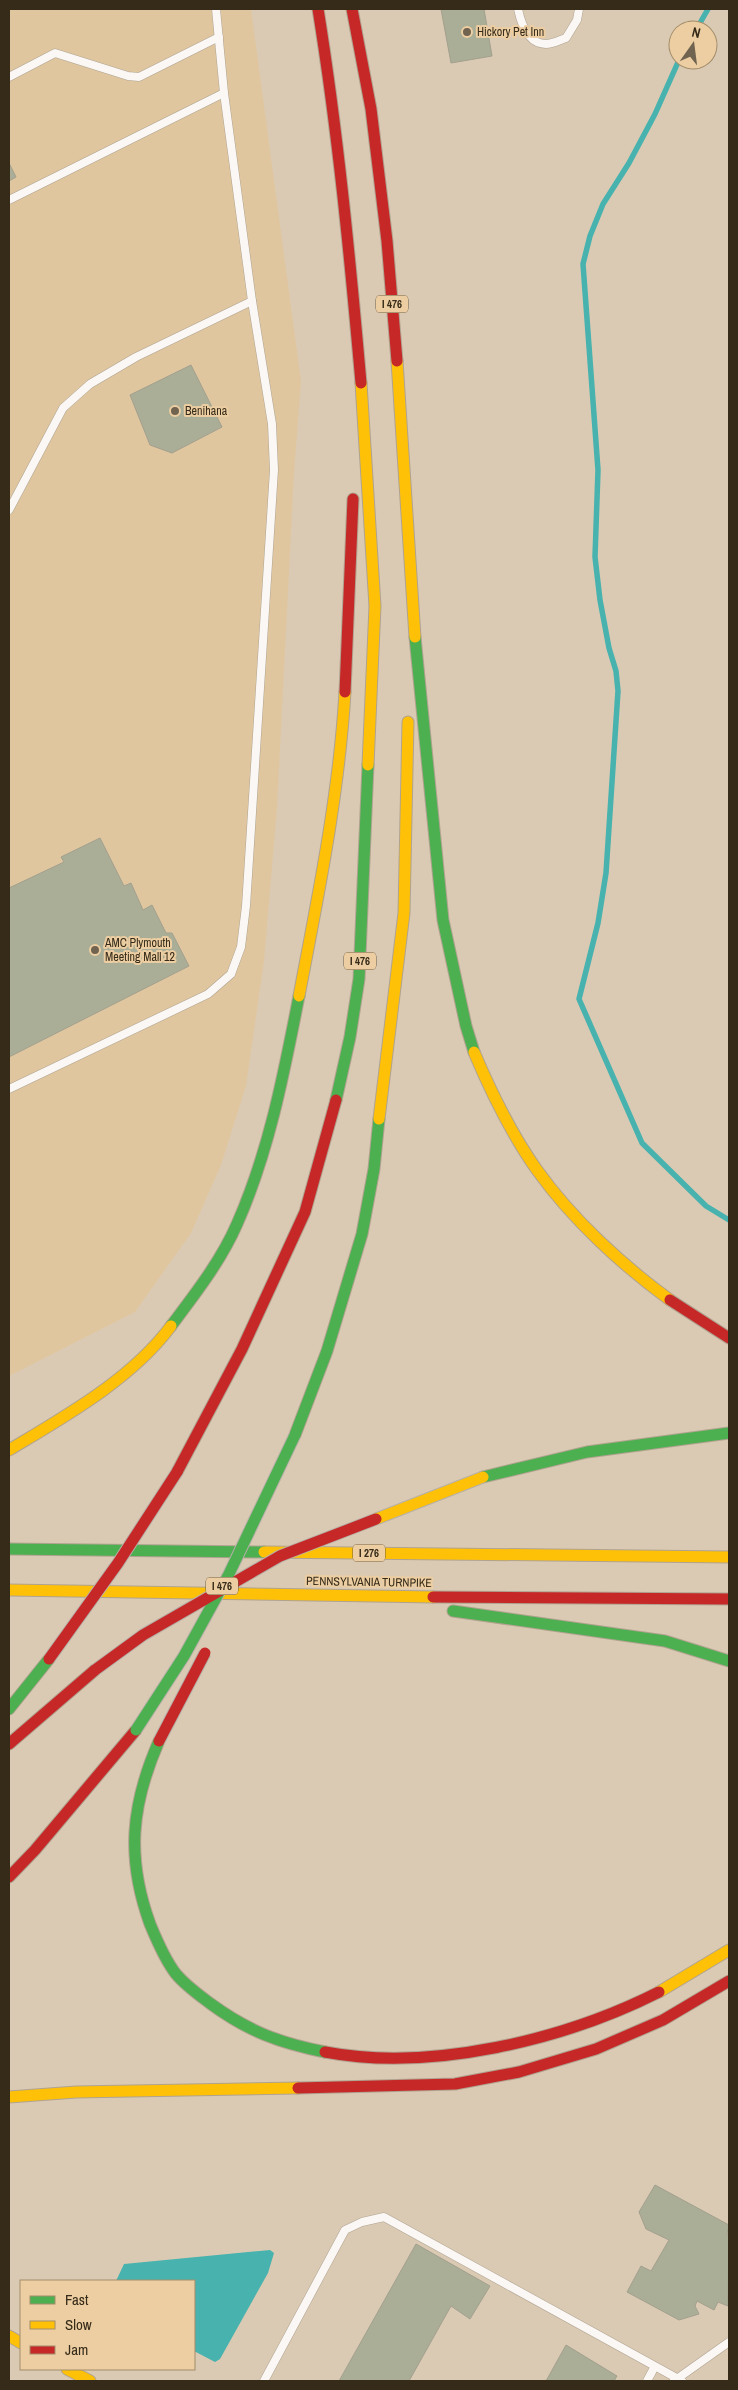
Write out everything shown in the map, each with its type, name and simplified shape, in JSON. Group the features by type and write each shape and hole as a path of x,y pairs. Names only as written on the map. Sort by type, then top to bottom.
{"main road":[{"name":"I 476","path":"9,1709 49,1658 118,1563 177,1472 242,1349 305,1212 332,1118 350,1037 360,978 376,606 364,415 351,265 330,82 318,9"},
{"name":"I 476","path":"9,1877 35,1850 136,1730 184,1656 228,1576 295,1434 327,1351 362,1234 374,1169 385,1056 404,914 411,602 402,414 387,240 371,109 352,9"},
{"path":"351,265 353,437"},
{"path":"9,1450 82,1406 125,1372 163,1337 202,1282 237,1225 265,1147 285,1066 316,907 342,743 352,557 353,485"},
{"path":"411,602 442,920 464,1018 476,1054 519,1141 551,1188 601,1242 645,1282 690,1315 729,1338"},
{"path":"9,1744 95,1670 143,1635 280,1556 483,1477 586,1452 729,1432"},
{"path":"269,1518 295,1434"},
{"path":"232,1603 259,1544"},
{"name":"I 276","path":"9,1549 729,1557"},
{"name":"PENNSYLVANIA TURNPIKE","path":"9,1590 729,1600"},
{"path":"343,1596 665,1641 729,1661"},
{"path":"210,1644 145,1769 137,1800 133,1832 134,1863 140,1895 154,1935 174,1971 202,1998 225,2015 254,2031 291,2046 336,2055 397,2057 462,2052 528,2040 578,2026 649,1997 696,1972 729,1950"},
{"path":"9,1693 49,1658"},
{"path":"9,2098 76,2092 388,2087 455,2084 519,2072 596,2049 663,2020 729,1981"},
{"path":"9,2336 20,2342"},
{"path":"69,2370 90,2381"}],"lane":[{"path":"9,1089 208,994 231,974 241,946 246,901 274,470 272,424 252,301 224,93 216,9"},
{"path":"518,9 521,26 534,41 546,44 566,38 576,20 579,9"},
{"path":"9,77 55,53 128,76 139,77 219,37"},
{"path":"9,200 224,93"},
{"path":"9,510 63,408 90,384 136,357 252,301"},
{"path":"264,2381 345,2230 362,2222 384,2217 677,2380 729,2342"},
{"path":"647,2381 654,2368"}],"shaded area":[{"path":"9,9 251,9 301,381 294,473 277,808 264,961 246,1086 221,1165 191,1233 135,1312 9,1376"}],"water":[{"path":"270,2250 274,2253 268,2273 220,2359 215,2362 195,2352 195,2280 116,2280 124,2264"}],"building":[{"name":"Hickory Pet Inn","path":"441,9 484,9 492,56 451,63"},
{"path":"9,163 16,177 9,181"},
{"name":"Benihana","path":"191,365 222,427 172,453 150,445 130,395"},
{"name":"AMC Plymouth Meeting Mall 12","path":"100,838 124,886 131,883 143,910 152,905 166,933 172,933 189,966 9,1057 9,888 64,862 61,857"},
{"path":"655,2185 729,2225 727,2234 729,2236 728,2306 718,2302 714,2310 697,2301 695,2306 699,2314 679,2320 627,2292 641,2266 651,2271 669,2240 646,2229 639,2212"},
{"path":"416,2244 490,2286 470,2319 451,2306 409,2381 339,2381"},
{"path":"566,2345 617,2376 614,2381 546,2381"}],"waterway":[{"path":"702,20 708,9"},
{"path":"675,70 655,114 629,163 603,204 590,236 583,264 598,470 595,557 600,600 609,648 616,671 618,691 606,873 598,923 579,999 642,1143 706,1206 729,1220"}],"traffic: fast":[{"path":"415,637 443,920 466,1026 474,1052"},
{"path":"336,1100 350,1037 359,979 368,765"},
{"path":"171,1326 207,1277 231,1238 248,1197 267,1141 299,996"},
{"path":"295,1435 327,1351 362,1234 374,1169 379,1119"},
{"path":"483,1477 587,1452 729,1433"},
{"path":"136,1730 184,1656 228,1576 295,1435"},
{"path":"9,1549 264,1552"},
{"path":"453,1611 665,1641 729,1661"},
{"path":"9,1709 49,1659"},
{"path":"159,1741 142,1787 135,1832 137,1877 142,1900 158,1944 172,1969 188,1986 238,2022 278,2040 325,2052"}],"traffic: slow":[{"path":"397,361 415,637"},
{"path":"361,383 375,606 368,765"},
{"path":"299,996 333,807 345,692"},
{"path":"379,1119 404,913 408,722"},
{"path":"474,1052 511,1128 528,1157 551,1188 599,1240 634,1272 670,1300"},
{"path":"9,1450 74,1410 117,1380 137,1363 171,1326"},
{"path":"376,1519 483,1477"},
{"path":"264,1552 729,1557"},
{"path":"9,1590 433,1597"},
{"path":"659,1992 729,1950"},
{"path":"9,2097 76,2092 298,2088"},
{"path":"9,2336 20,2342"},
{"path":"69,2370 90,2381"}],"traffic: jam":[{"path":"318,9 332,102 343,196 361,383"},
{"path":"352,9 371,109 387,241 397,361"},
{"path":"345,692 353,499"},
{"path":"177,1472 242,1349 305,1212 336,1100"},
{"path":"670,1300 729,1338"},
{"path":"49,1659 118,1563 177,1472"},
{"path":"95,1670 143,1635 280,1556 376,1519"},
{"path":"433,1597 729,1599"},
{"path":"159,1741 205,1653"},
{"path":"9,1744 95,1670"},
{"path":"9,1877 35,1850 136,1730"},
{"path":"298,2088 455,2084 519,2072 596,2049 663,2020 729,1981"},
{"path":"325,2052 366,2057 409,2058 496,2048 582,2024 659,1992"}],"place":[{"name":"Hickory Pet Inn","path":"467,32"},
{"name":"Benihana","path":"175,411"},
{"name":"AMC Plymouth Meeting Mall 12","path":"95,950"}]}
